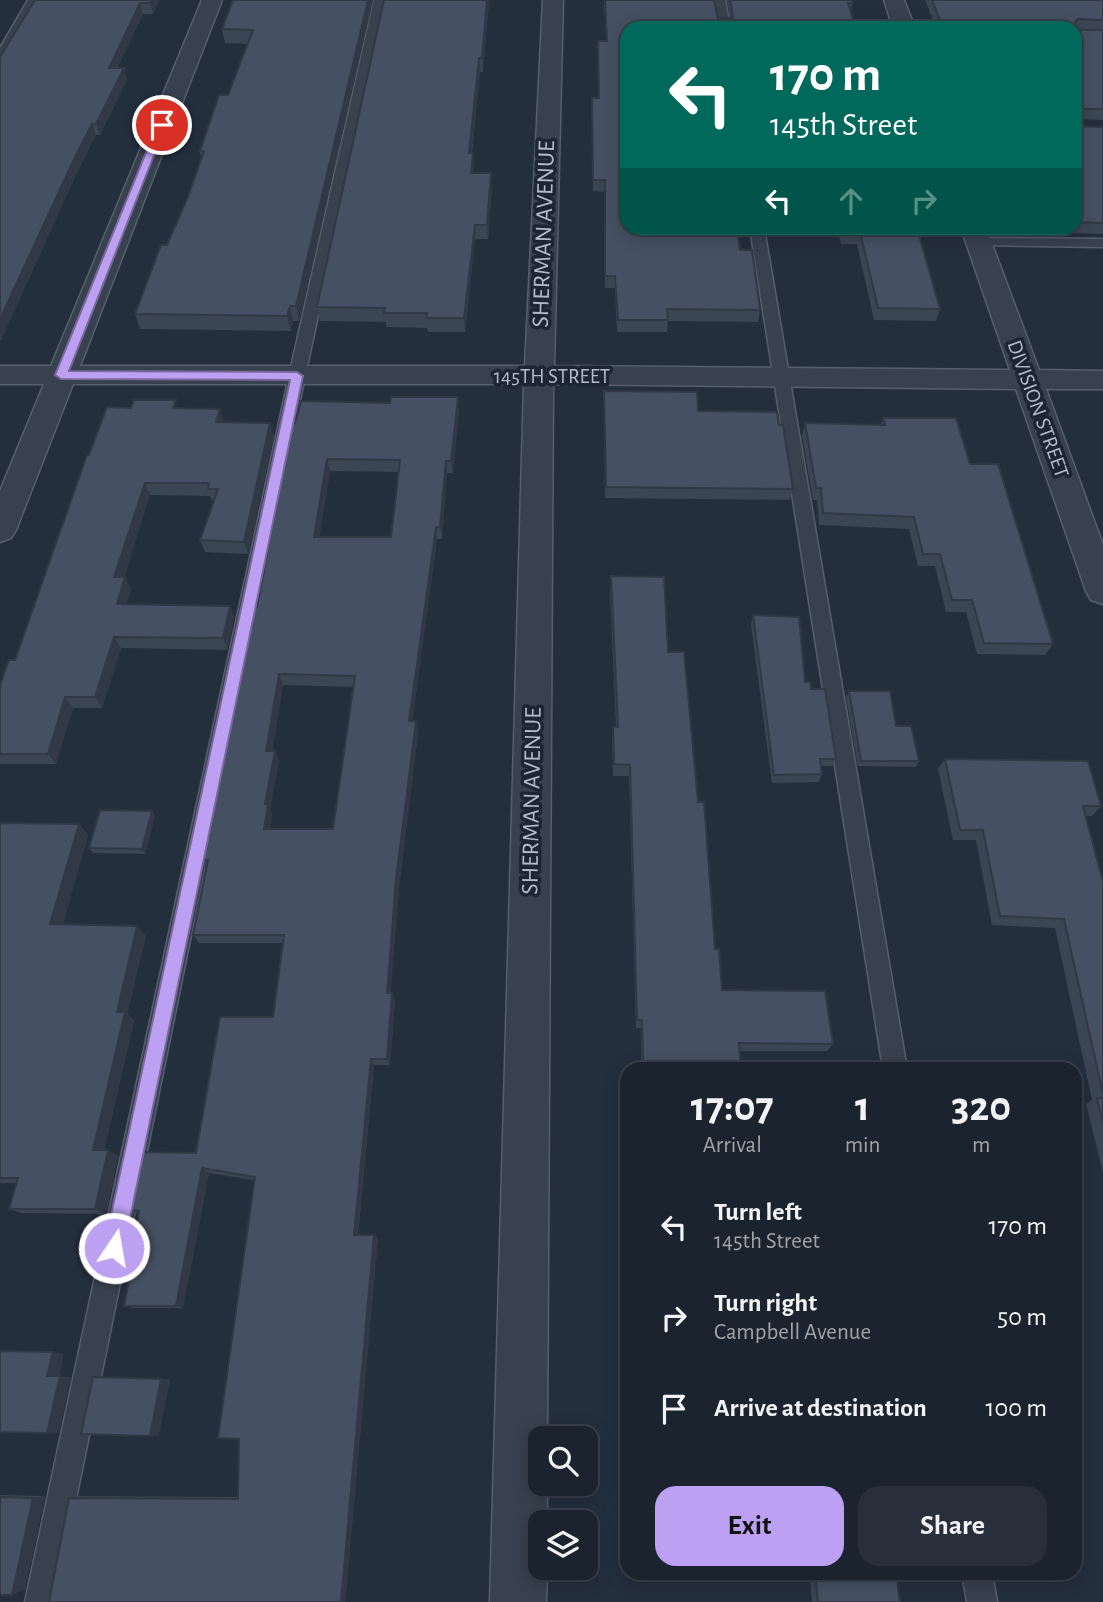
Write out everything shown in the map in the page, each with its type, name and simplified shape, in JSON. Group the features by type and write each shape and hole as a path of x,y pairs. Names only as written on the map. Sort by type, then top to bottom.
{"street":[{"path":"0,530 212,0"},
{"name":"SHERMAN AVENUE","path":"518,1602 539,375 553,0"},
{"path":"894,0 902,21"},
{"name":"DIVISION STREET","path":"977,235 1103,591"},
{"name":"145TH STREET","path":"0,375 539,375 1103,380"}],"lane":[{"path":"0,58 34,0"},
{"path":"40,1602 297,376 380,0"},
{"path":"719,0 723,21"},
{"path":"758,235 894,1062"},
{"path":"977,235 1103,243"},
{"path":"978,1580 982,1602"}],"building":[{"path":"35,0 152,0 150,3 140,3 109,68 124,68 96,124 92,124 75,157 0,319 0,57"},
{"path":"233,0 368,0 296,306 290,306 287,316 135,314 161,245 167,245 188,197 219,95 228,95 253,30 222,29"},
{"path":"384,0 487,0 469,153 473,153 471,173 491,173 487,225 475,225 464,318 426,318 427,313 384,313 385,308 317,307"},
{"path":"605,0 714,0 718,19 733,18 730,0 851,0 852,3 848,3 854,21 620,21 620,235 738,235 740,250 752,250 760,310 667,309 668,320 618,320 615,276 605,276 605,180 593,180 592,98 599,98 598,41 607,41"},
{"path":"932,0 1103,0 1103,20 940,21"},
{"path":"1082,30 1103,30 1103,109 1082,109"},
{"path":"1082,126 1103,127 1103,223 1082,222"},
{"path":"861,235 919,235 940,309 878,308"},
{"path":"604,391 697,392 698,411 777,412 779,425 783,425 793,489 606,487"},
{"path":"391,397 458,397 451,461 446,461 440,527 436,527 409,721 416,721 396,879 387,993 392,993 387,1059 371,1059 354,1235 374,1235 341,1602 49,1602 69,1498 238,1499 239,1439 218,1438 255,1177 202,1168 176,1306 124,1306 140,1224 136,1224 139,1211 129,1210 141,1152 196,1153 220,1017 273,1017 284,935 193,935 208,860 201,860 254,606 257,607 292,423 295,423 301,401 390,403","holes":["327,459 400,460 391,537 314,537","279,674 355,676 333,829 264,829 268,804 265,804 275,751 266,751"]},
{"path":"134,400 176,400 173,408 220,409 216,422 270,423 244,542 200,540 218,489 208,489 209,483 145,483 114,577 125,577 117,604 230,606 223,638 114,637 95,697 65,697 48,754 0,754 0,685 9,660 15,660 87,455 107,407 131,408"},
{"path":"883,418 956,418 970,464 998,464 1053,644 984,643 972,600 952,600 940,554 923,554 914,517 823,513 821,488 816,488 805,423 885,425"},
{"path":"611,576 664,577 668,652 684,652 698,802 704,802 715,949 719,949 722,990 825,991 833,1044 739,1043 740,1062 643,1062 642,1020 637,1020 630,765 614,764 613,727 618,727"},
{"path":"753,615 799,617 805,682 810,682 811,689 825,689 836,759 820,759 822,774 774,775"},
{"path":"849,691 890,691 896,726 911,726 919,761 861,761"},
{"path":"945,759 1088,761 1101,806 1083,806 1103,882 1103,1094 1064,919 1000,916 983,830 960,830"},
{"path":"100,810 152,811 142,849 89,848"},
{"path":"0,823 79,824 50,924 137,926 117,1012 125,1012 93,1150 108,1150 95,1209 9,1209 18,1178 0,1178"},
{"path":"1097,1098 1103,1098 1103,1123"},
{"path":"0,1351 53,1352 47,1376 60,1376 47,1433 0,1432"},
{"path":"93,1377 161,1379 150,1436 81,1434"},
{"path":"0,1497 33,1498 12,1595 0,1595"},
{"path":"816,1580 897,1580 900,1602 818,1602"}],"route":[{"path":"114,1248 297,376 61,375 162,125"}]}
